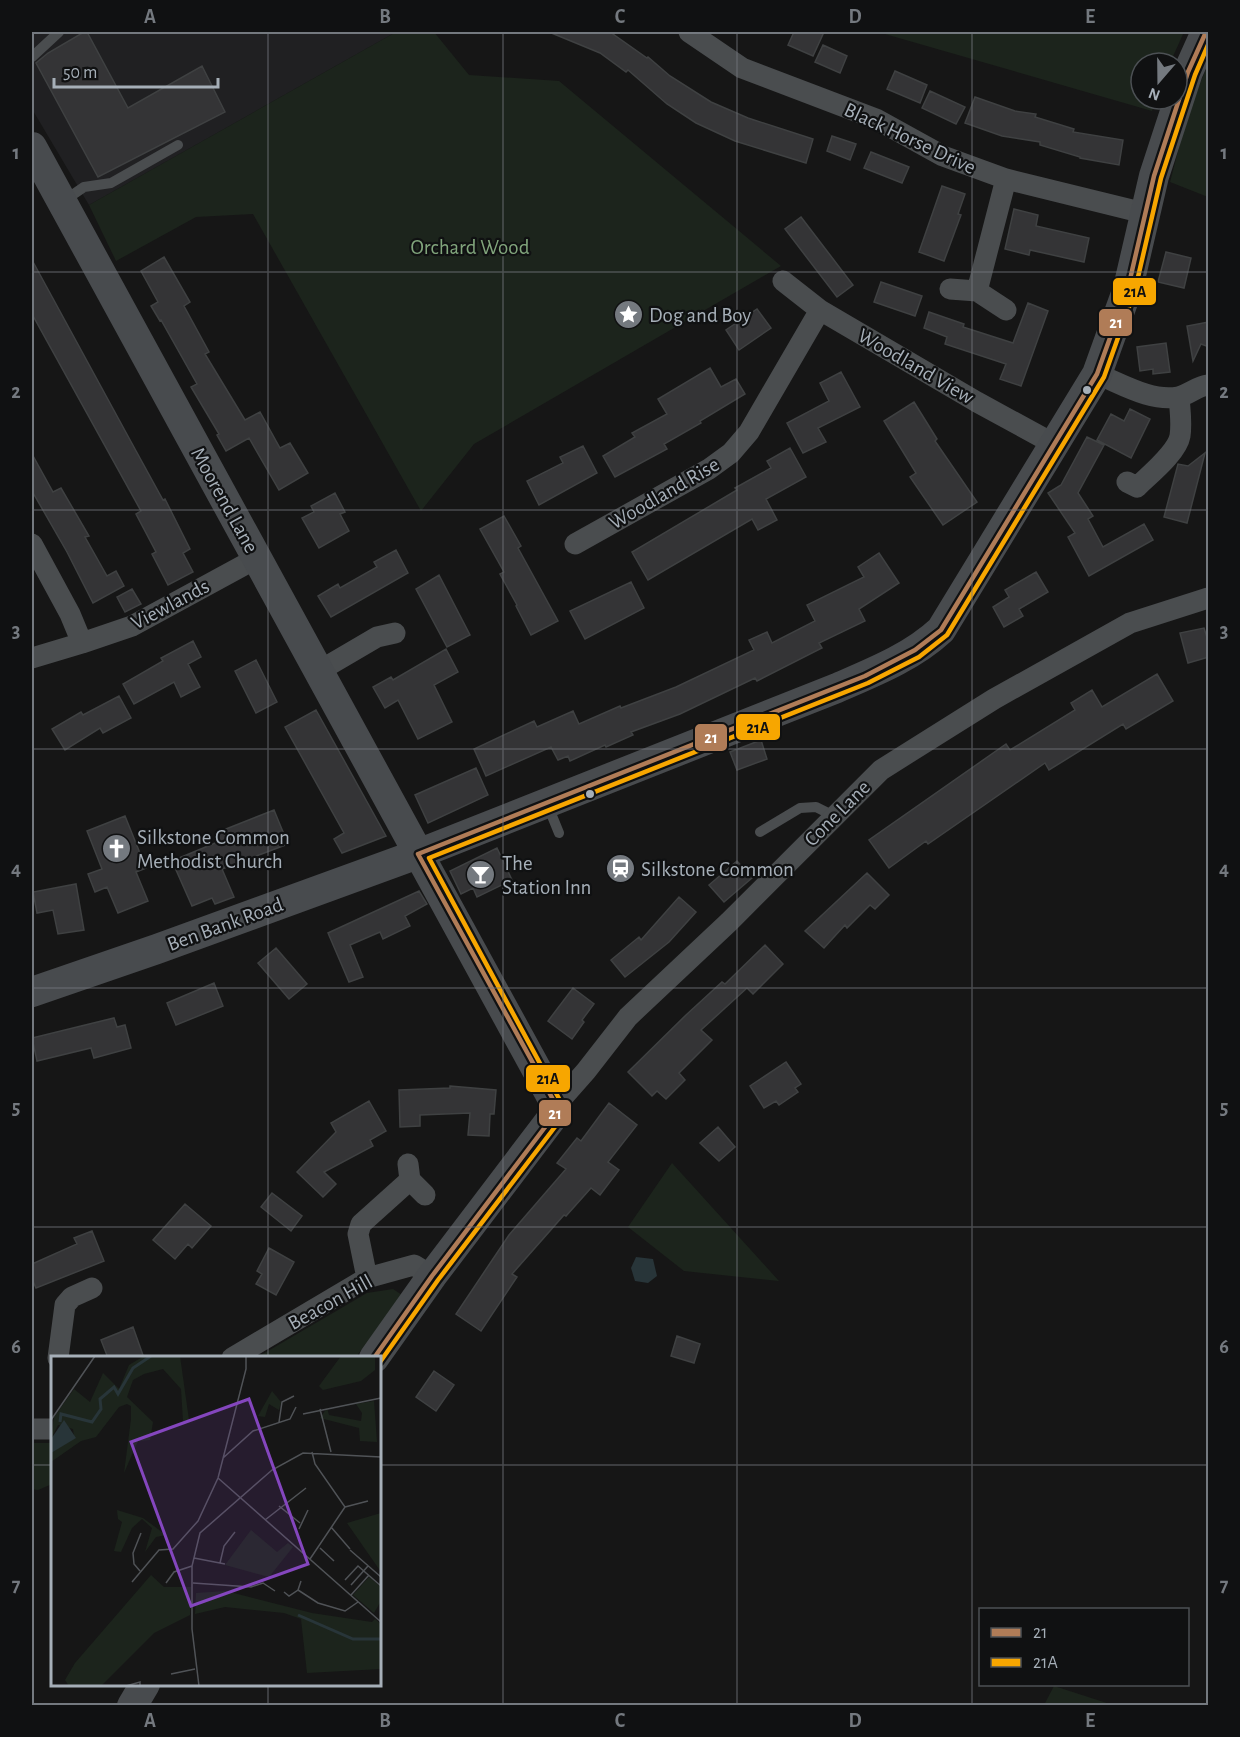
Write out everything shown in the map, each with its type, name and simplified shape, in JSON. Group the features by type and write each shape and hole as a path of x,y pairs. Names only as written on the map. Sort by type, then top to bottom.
{"main road":[{"name":"Ben Bank Road","path":"32,992 418,854 847,684 889,665 928,642 941,630 1097,374 1128,288 1154,176 1188,72 1206,32"},
{"name":"Moorend Lane","path":"32,147 418,854"},
{"path":"418,854 556,1105"},
{"name":"Cone Lane","path":"375,1356 432,1276 555,1114 556,1105"},
{"path":"132,1706 144,1686"}],"street":[{"name":"Black Horse Drive","path":"689,32 742,68 876,119 943,156 1006,179 1144,213"},
{"path":"977,291 1006,179"},
{"name":"Woodland View","path":"783,280 820,310 977,402 1054,444"},
{"path":"950,289 977,291 1006,310"},
{"name":"Woodland Rise","path":"575,544 709,469 731,453 749,432 820,310"},
{"path":"1097,374 1155,397 1179,397 1201,386 1209,385"},
{"path":"1127,482 1137,487 1174,450 1180,439 1179,397"},
{"path":"32,544 70,614 81,644"},
{"name":"Viewlands","path":"32,658 132,626 256,558"},
{"name":"Cone Lane","path":"556,1105 586,1071 627,1017 729,922 881,770 994,699 1130,623 1209,598"},
{"path":"318,671 377,637 395,633"},
{"path":"367,1278 358,1234 361,1224 414,1180"},
{"name":"Beacon Hill","path":"235,1356 367,1278 414,1265 432,1276"},
{"path":"58,1356 65,1305 72,1297 92,1288"},
{"path":"32,1429 51,1429"}],"lane":[{"path":"32,57 59,32"},
{"path":"62,202 84,187 111,183 178,145"},
{"path":"546,803 559,833"},
{"path":"760,832 800,808 816,807 834,816"}],"shaded area":[{"path":"32,32 396,32 89,205 32,109"},
{"path":"636,1257 653,1259 657,1276 648,1283 635,1281 631,1268"}],"green space":[{"name":"Orchard Wood","path":"396,32 434,32 469,75 559,81 781,266 474,444 421,511 253,214 196,217 116,261 89,205"},
{"path":"878,32 1184,32 1175,51 1129,51 1129,104"},
{"path":"1208,64 1208,197 1170,182 1189,111"},
{"path":"672,1163 779,1281 684,1271 628,1227"},
{"path":"393,1289 402,1295 357,1356 259,1356 367,1293"},
{"path":"32,1443 51,1443 51,1484 38,1490 32,1489"},
{"path":"1054,1686 1113,1705 1044,1705"}],"building":[{"path":"87,32 128,108 202,66 225,112 98,177 36,63 48,53"},
{"path":"549,32 610,32 648,57 670,76 711,102 748,118 813,139 806,163 735,141 696,123 667,104 628,70 626,72 600,53"},
{"path":"794,32 824,32 813,56 788,45"},
{"path":"823,45 847,56 840,73 815,62"},
{"path":"895,71 927,85 920,103 887,89"},
{"path":"930,91 965,107 956,124 922,108"},
{"path":"975,97 1015,111 1036,114 1035,117 1074,129 1073,132 1123,140 1119,165 1080,158 1040,145 1040,142 1002,136 965,123"},
{"path":"832,136 856,144 850,160 827,151"},
{"path":"871,152 909,167 902,183 864,168"},
{"path":"942,186 965,194 958,214 961,215 944,261 919,252"},
{"path":"1014,209 1038,215 1036,226 1089,238 1084,262 1030,250 1029,255 1005,249"},
{"path":"801,217 853,285 837,297 785,229"},
{"path":"1166,252 1191,258 1184,288 1158,282"},
{"path":"164,257 190,302 184,306 209,352 205,354 245,420 260,412 280,448 290,443 308,473 279,490 249,438 226,451 217,435 219,434 191,387 197,384 151,306 158,302 141,271"},
{"path":"32,260 163,500 165,499 190,549 183,553 193,572 168,585 152,554 156,552 136,514 141,511 32,314"},
{"path":"881,282 922,296 915,316 874,302"},
{"path":"1028,303 1048,311 1021,386 1000,379 1006,364 945,344 947,337 924,328 929,312 964,324 963,327 1013,343"},
{"path":"757,309 771,328 739,350 726,330"},
{"path":"1209,322 1209,347 1201,344 1193,361 1187,326"},
{"path":"1166,343 1170,372 1153,374 1153,369 1140,371 1137,347"},
{"path":"710,368 721,387 736,379 745,394 664,444 667,449 615,477 603,456 635,437 632,433 667,414 658,399"},
{"path":"841,372 860,407 818,428 826,442 803,453 787,423 829,401 820,383"},
{"path":"914,402 937,439 935,441 977,502 943,525 910,477 916,473 884,421"},
{"path":"1130,409 1150,419 1131,458 1097,440 1111,414 1124,421"},
{"path":"1087,437 1104,445 1078,493 1093,516 1088,519 1103,547 1144,524 1153,540 1089,576 1068,537 1075,533 1048,493 1061,485"},
{"path":"583,446 597,473 539,505 527,481 563,463 560,457"},
{"path":"790,448 806,477 766,499 777,520 758,530 752,519 648,580 632,552 771,468 767,461"},
{"path":"1205,453 1187,523 1164,517 1178,464 1188,466"},
{"path":"32,454 53,492 61,488 89,536 85,537 107,576 116,571 124,586 93,603 32,491"},
{"path":"335,493 345,512 340,514 349,531 319,548 302,518 314,512 311,506"},
{"path":"504,516 521,546 518,548 558,621 531,635 500,574 504,572 480,529"},
{"path":"396,550 408,573 331,617 318,596 338,584 340,588 377,567 374,562"},
{"path":"879,553 899,583 859,609 865,621 819,643 822,648 757,681 755,678 680,714 631,732 633,735 570,761 568,756 558,760 551,747 486,776 474,749 534,721 537,727 573,711 579,724 620,706 621,708 676,687 754,650 749,640 767,632 772,643 815,621 807,605 864,577 858,567"},
{"path":"1036,572 1048,592 1019,609 1023,616 1004,627 993,607 1009,597 1005,590"},
{"path":"439,575 470,635 447,647 416,589"},
{"path":"631,582 644,608 585,639 570,611"},
{"path":"132,589 141,604 125,612 117,597"},
{"path":"1204,628 1209,644 1209,657 1188,663 1180,633"},
{"path":"193,641 201,657 188,664 200,687 181,697 174,682 134,704 123,684 163,661 161,658"},
{"path":"446,649 458,672 434,685 452,722 418,739 398,700 385,708 373,687 391,677 393,680"},
{"path":"256,660 277,702 256,713 235,671"},
{"path":"1157,674 1173,701 1126,729 1123,724 1049,770 1045,763 928,844 926,841 889,868 869,840 1006,744 1010,750 1075,710 1071,703 1092,690 1102,707"},
{"path":"119,696 131,718 103,733 100,728 65,750 52,729 81,712 83,715"},
{"path":"316,710 386,836 342,853 334,839 344,833 285,727"},
{"path":"761,740 767,759 737,770 730,752"},
{"path":"476,768 488,795 428,823 415,795"},
{"path":"274,810 288,844 222,869 234,897 215,904 212,898 192,906 172,861 220,841 216,833"},
{"name":"Silkstone Common Methodist Church","path":"125,816 146,868 136,872 148,901 118,913 107,887 95,892 88,874 102,869 87,831"},
{"name":"The Station Inn","path":"497,848 512,880 477,897 473,888 461,894 450,871"},
{"path":"737,861 752,878 724,902 709,885"},
{"path":"867,873 889,895 875,909 870,905 847,928 845,925 824,948 805,931"},
{"path":"76,884 84,930 58,934 53,910 37,913 33,892"},
{"path":"419,891 427,904 405,916 410,926 383,939 380,932 350,945 363,977 349,982 328,933"},
{"path":"679,897 696,912 669,942 625,977 611,960 639,937 641,940"},
{"path":"765,945 783,964 753,994 747,988 701,1030 712,1040 679,1073 685,1080 666,1099 657,1091 652,1096 628,1072 686,1015 722,982 725,984"},
{"path":"276,948 307,984 289,999 258,963"},
{"path":"214,983 223,1006 176,1025 167,1003"},
{"path":"573,988 594,1004 572,1039 548,1021"},
{"path":"114,1018 117,1027 125,1025 131,1048 94,1058 91,1048 37,1061 32,1038"},
{"path":"786,1062 801,1084 795,1088 798,1092 779,1105 776,1101 764,1108 750,1086"},
{"path":"450,1086 496,1090 494,1114 490,1114 489,1136 468,1135 470,1113 420,1115 420,1126 400,1127 399,1090 450,1088"},
{"path":"369,1101 386,1131 370,1140 373,1146 324,1172 336,1184 323,1197 297,1172 336,1132 331,1123"},
{"path":"609,1103 637,1125 608,1162 619,1170 600,1195 591,1188 512,1274 517,1277 481,1331 456,1314 509,1235 566,1169 557,1163 577,1138 581,1141"},
{"path":"718,1127 735,1147 719,1161 700,1143"},
{"path":"272,1193 302,1216 291,1231 261,1207"},
{"path":"185,1204 211,1226 192,1248 188,1244 175,1259 153,1240"},
{"path":"92,1231 104,1261 36,1288 32,1279 32,1264 77,1244 74,1238"},
{"path":"269,1248 294,1262 276,1295 256,1284 262,1274 257,1271"},
{"path":"133,1327 143,1356 107,1356 101,1340"},
{"path":"677,1336 700,1344 694,1363 671,1356"},
{"path":"434,1371 454,1385 436,1411 416,1397"}],"transit line":[{"name":"21","path":"375,1356 432,1276 555,1114 556,1105 418,854 865,676 915,650 941,630 1097,374 1128,288 1154,176 1188,72 1206,32"},
{"name":"21A","path":"381,1361 438,1280 561,1119 563,1106 429,858 868,683 919,657 947,635 1104,377 1135,290 1161,178 1195,75 1208,45"}],"place":[{"name":"Dog and Boy","path":"628,315"},
{"name":"Silkstone Common Methodist Church","path":"116,849"},
{"name":"Silkstone Common","path":"620,869"},
{"name":"The Station Inn","path":"481,875"}]}
